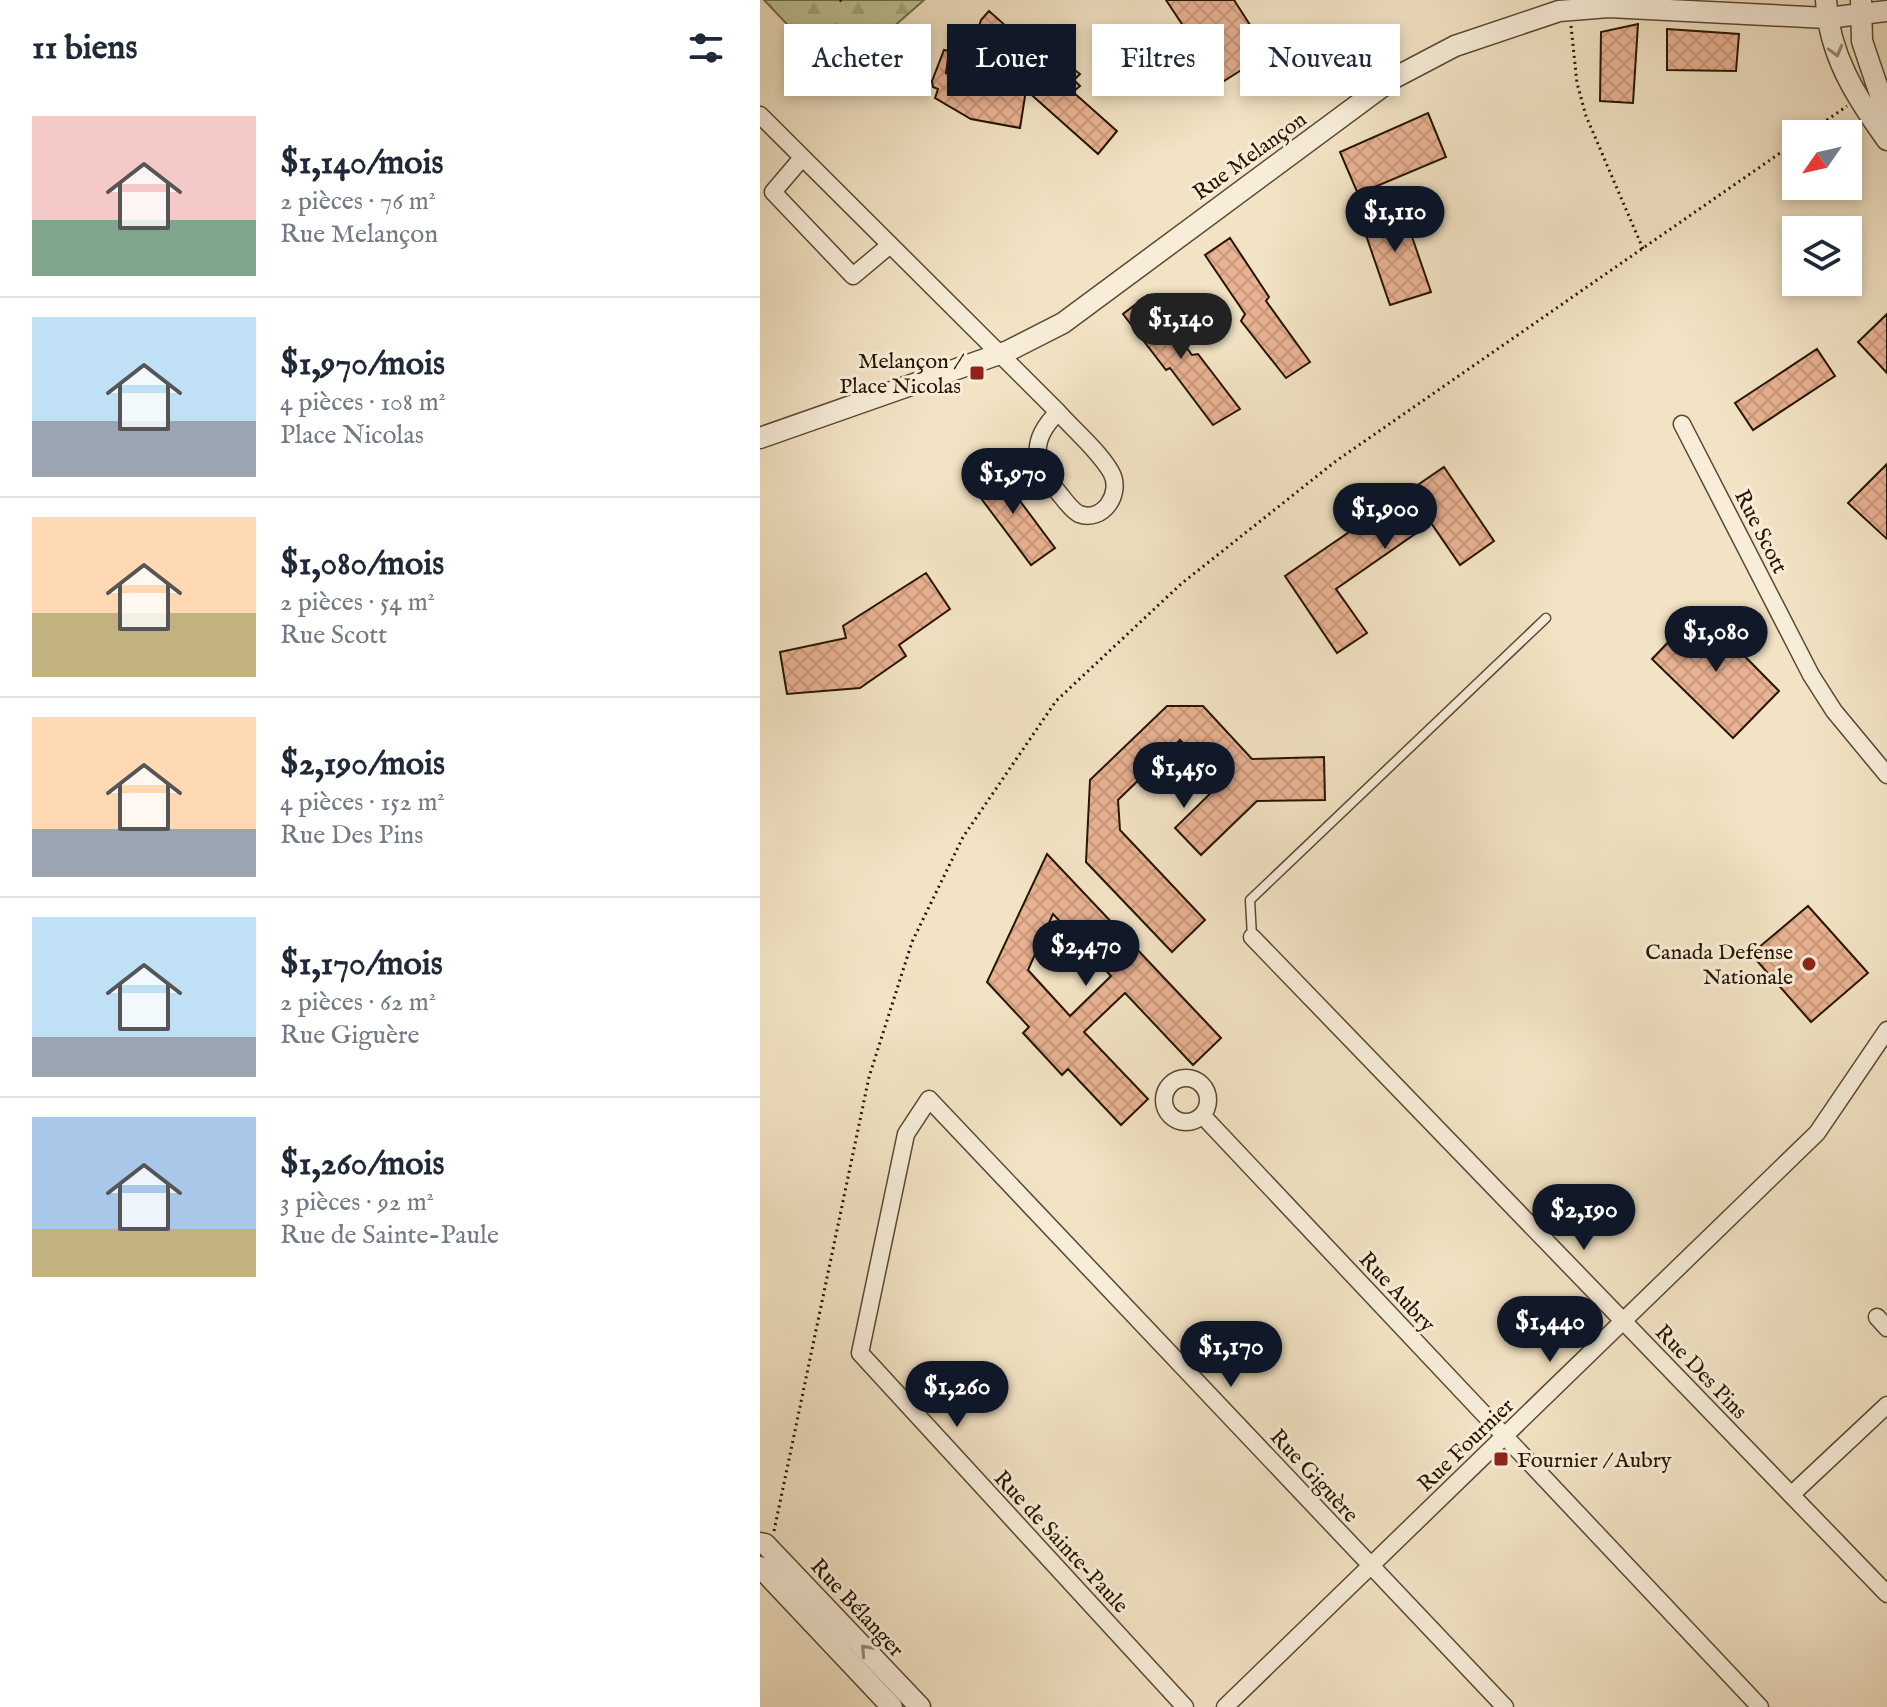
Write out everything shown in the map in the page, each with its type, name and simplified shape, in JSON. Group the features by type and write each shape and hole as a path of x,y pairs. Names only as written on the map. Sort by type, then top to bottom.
{"street":[{"name":"Rue Melançon","path":"760,438 997,355 1063,323 1394,78 1455,46 1569,10 1609,7 1861,7 1887,11"},
{"path":"1861,7 1862,41 1887,115"},
{"path":"1827,9 1840,66 1857,99 1887,140"},
{"path":"760,115 997,355 1058,412 1114,475 1115,493 1105,510 1090,516 1076,513 1043,473 1037,442 1042,428 1058,412"},
{"path":"802,158 773,192 853,276 890,245"},
{"name":"Rue Scott","path":"1682,424 1811,675 1834,711 1887,775"},
{"name":"Rue Des Pins","path":"1252,937 1887,1594"},
{"name":"Rue Fournier","path":"1225,1707 1817,1133 1882,1052 1887,1030"},
{"name":"Rue Giguère","path":"929,1099 1505,1707"},
{"name":"Rue de Sainte-Paule","path":"929,1099 906,1134 860,1353 1185,1707"},
{"name":"Rue Aubry","path":"1202,1115 1760,1707"},
{"path":"1791,1495 1887,1405"},
{"name":"Rue Bélanger","path":"766,1540 765,1544 920,1707"},
{"name":"Rue Bélanger","path":"760,1567 892,1707"}],"lane":[{"path":"1252,937 1250,900 1546,618"}],"path":[{"path":"1569,10 1577,83 1586,116 1643,249"},
{"path":"766,1540 869,1077 912,942 963,837 1056,701 1181,584 1336,461 1782,152"}],"green space":[{"path":"764,0 924,0 897,24 787,24"}],"building":[{"path":"1166,0 1234,0 1249,24 1240,24 1240,71 1224,81 1224,24 1182,24"},
{"path":"989,11 1004,24 980,24"},
{"path":"1638,24 1633,103 1600,101 1601,32"},
{"path":"1667,29 1739,34 1736,71 1667,70"},
{"path":"944,50 947,51 947,96 1025,96 1020,128 971,119 935,98 938,89 933,87 932,81"},
{"path":"1076,95 1117,131 1098,154 1033,96"},
{"path":"1428,113 1446,157 1358,194 1340,152"},
{"path":"1400,202 1431,292 1390,305 1359,215"},
{"path":"1230,238 1269,297 1266,301 1310,362 1286,378 1241,321 1245,314 1205,255"},
{"path":"1148,295 1192,355 1198,354 1240,409 1213,425 1170,368 1166,370 1123,314"},
{"path":"1887,314 1887,373 1858,342"},
{"path":"1817,349 1835,376 1753,430 1735,403"},
{"path":"1887,464 1887,539 1848,503"},
{"path":"994,466 1055,548 1031,565 971,485"},
{"path":"1444,467 1494,541 1460,565 1431,523 1336,589 1367,633 1337,653 1285,576"},
{"path":"926,573 950,609 899,645 906,656 860,688 787,694 780,652 846,638 843,626"},
{"path":"1699,610 1779,691 1733,738 1652,659"},
{"path":"1167,706 1203,706 1252,759 1324,757 1325,800 1257,801 1201,855 1175,828 1221,783 1180,740 1118,800 1120,830 1205,920 1172,952 1086,862 1090,780"},
{"path":"1047,854 1221,1038 1193,1065 1125,993 1084,1032 1148,1099 1121,1125 1068,1069 1062,1075 1023,1033 1029,1027 987,982","holes":["1053,914 1111,976 1070,1016 1028,970"]},
{"name":"Canada Defense Nationale","path":"1808,906 1868,973 1811,1022 1751,954"}],"place":[{"name":"Melançon / Place Nicolas","path":"977,373"},
{"name":"Canada Defense Nationale","path":"1809,964"},
{"name":"Fournier / Aubry","path":"1501,1459"}]}
